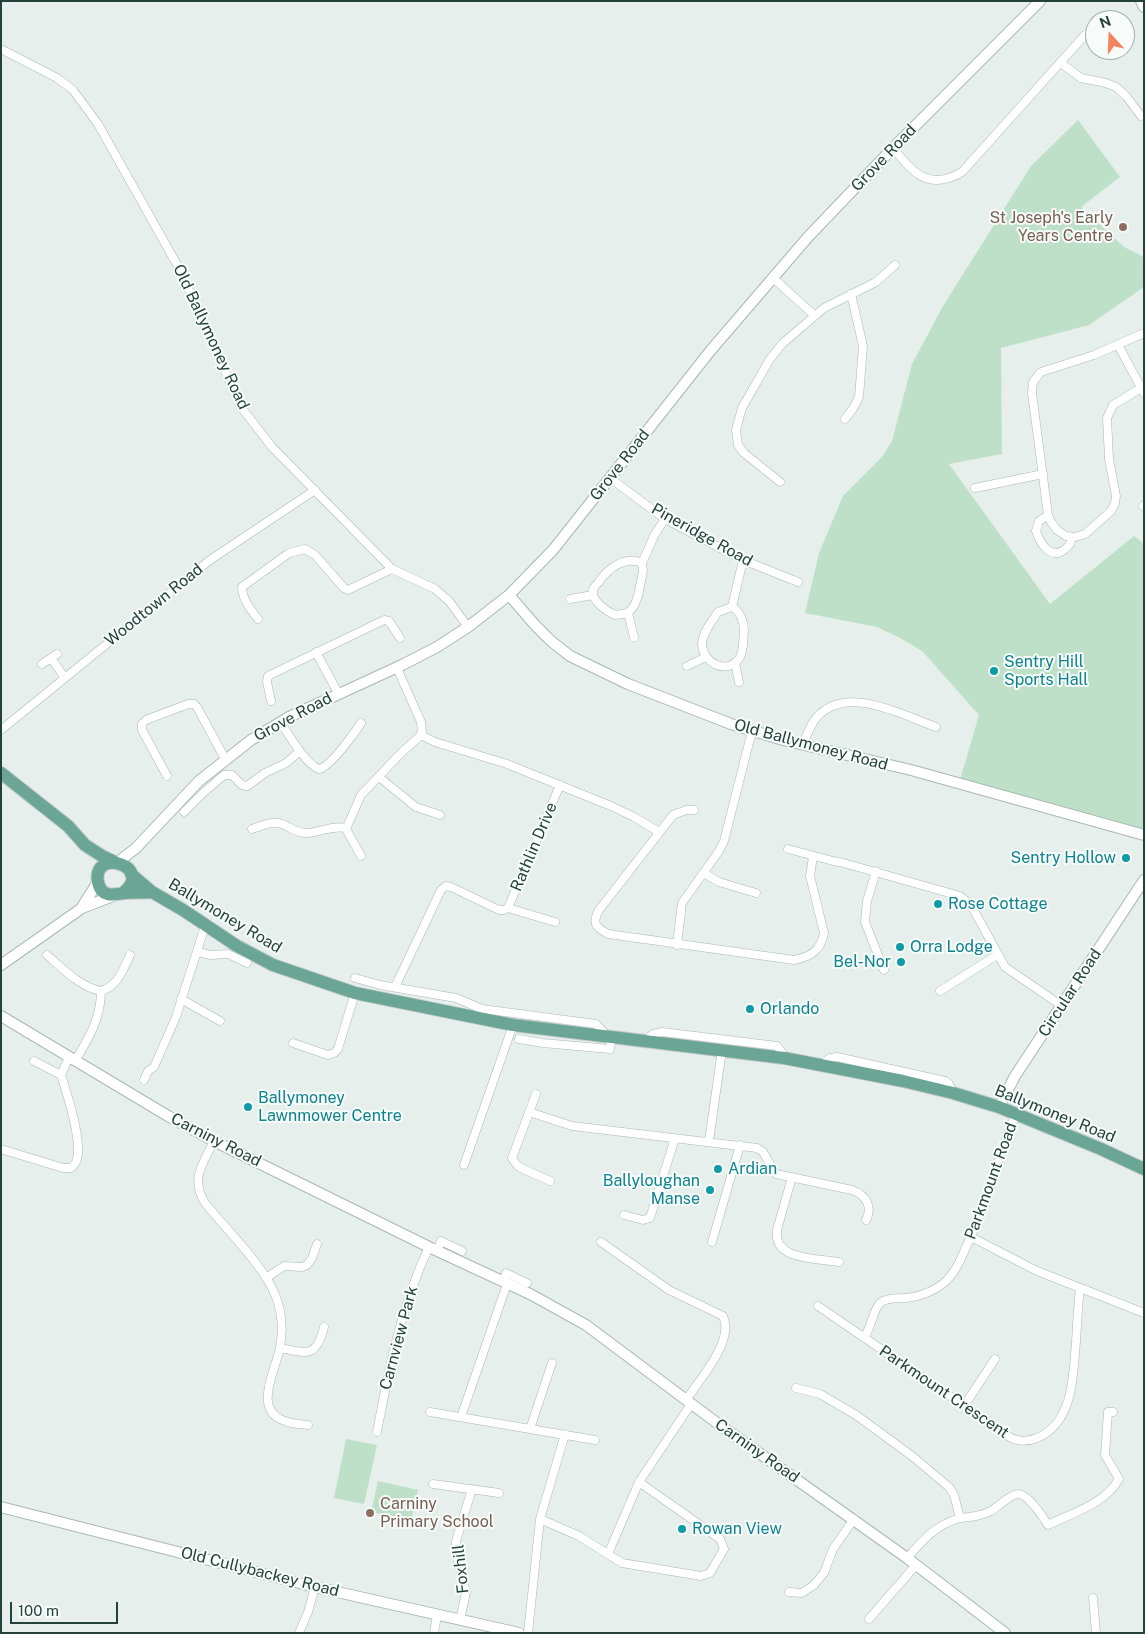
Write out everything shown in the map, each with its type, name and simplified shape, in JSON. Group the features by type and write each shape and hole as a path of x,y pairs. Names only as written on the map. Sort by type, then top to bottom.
{"main road":[{"path":"1,773 62,821 85,845 102,856 124,864 130,872 130,885 118,895 103,892 85,845"},
{"path":"98,880 102,867 110,862 116,862"},
{"name":"Ballymoney Road","path":"130,872 152,892 237,946 273,965 355,993 513,1025 784,1058 903,1081 999,1107 1101,1149 1144,1170"},
{"name":"Ballymoney Road","path":"118,895 152,892"}],"street":[{"name":"Grove Road","path":"116,862 136,848 199,781 225,759 280,722 338,693 397,668 437,647 509,595 553,550 711,350 808,237 893,148 1040,1"},
{"path":"1141,1 1144,7"},
{"path":"893,148 910,169 926,180 946,180 962,172 1085,35"},
{"name":"Old Ballymoney Road","path":"1,49 57,78 73,90 98,124 180,270 241,406 272,447 392,569 435,589 449,601 468,626"},
{"path":"1060,63 1081,78 1113,85 1124,94 1141,116"},
{"path":"780,482 740,449 736,438 742,408 770,359 783,343 824,308 876,282 895,265"},
{"path":"773,278 814,315"},
{"path":"844,419 854,407 859,397 864,346 850,294"},
{"path":"1118,345 1142,390 1114,405 1107,418 1110,460 1116,492 1114,505 1108,514 1085,534 1072,537 1066,536 1057,530 1048,515 1032,389 1035,378 1046,369 1094,355 1144,333"},
{"path":"975,488 1043,474"},
{"name":"Pineridge Road","path":"610,478 665,519 743,560 798,582"},
{"name":"Woodtown Road","path":"1,730 210,560 314,490"},
{"path":"1048,515 1039,521 1036,531 1040,540 1051,553 1061,552 1070,545 1072,537"},
{"path":"642,563 627,562 611,568 593,590 595,600 612,614 620,616 628,613 634,606 638,596 643,571 642,563 655,534 665,519"},
{"path":"258,620 247,604 242,593 242,587 294,551 304,549 314,553 344,588 348,590 392,569"},
{"path":"732,607 743,560"},
{"name":"Old Ballymoney Road","path":"509,595 535,625 570,656 635,687 752,731 911,770 1144,834"},
{"path":"570,599 593,595"},
{"path":"732,607 739,614 744,626 742,651 735,663 716,666 710,663 706,657 702,643 707,628 718,612 732,607"},
{"path":"628,613 634,637"},
{"path":"271,701 267,677 316,652 383,620 389,622 400,638"},
{"path":"316,652 338,693"},
{"path":"42,664 54,656 65,678"},
{"path":"687,666 706,657"},
{"path":"735,663 739,682"},
{"path":"361,856 346,832 358,798 421,735 421,722 397,668"},
{"path":"803,744 818,716 831,706 845,702 871,704 936,728"},
{"path":"167,776 142,730 142,724 146,720 188,704 194,704 198,708 225,759"},
{"path":"280,722 300,751 318,769 323,768 353,736 361,723"},
{"path":"676,944 682,903 724,841 752,731"},
{"name":"Rathlin Drive","path":"421,735 435,742 505,764 560,785 611,806 659,832"},
{"path":"184,812 224,774 232,774 242,785 247,786 265,773 288,761 300,751"},
{"path":"379,777 416,807 440,815"},
{"name":"Rathlin Drive","path":"508,908 560,785"},
{"path":"694,810 676,813 659,832 599,910 595,917 595,922 600,929 608,934 794,960 811,955 820,946 824,933 810,876 813,857"},
{"path":"252,829 274,823 300,832 313,832 333,827 346,828"},
{"name":"Grove Road","path":"130,872 136,848"},
{"path":"788,849 960,896 971,905 997,954 1009,971 1062,1006"},
{"path":"876,872 867,901 865,924 884,970"},
{"path":"704,873 719,882 756,893"},
{"path":"82,908 98,880"},
{"name":"Circular Road","path":"999,1107 1015,1076 1144,880"},
{"name":"Rathlin Drive","path":"395,987 443,888 451,887 501,910 508,908 555,922"},
{"path":"1,965 82,908 118,895"},
{"path":"144,1080 148,1071 154,1067 176,1016 205,926"},
{"path":"197,952 211,956 228,954 247,963"},
{"path":"47,955 89,988 101,991 108,989 116,983 130,954"},
{"path":"940,991 997,954"},
{"name":"Ballymoney Road","path":"355,978 380,985 456,998 482,1009 596,1024 608,1037"},
{"path":"61,1075 98,1018 101,991"},
{"path":"293,1043 328,1055 334,1053 338,1049 355,993"},
{"path":"454,1013 456,998"},
{"path":"181,999 220,1021"},
{"name":"Carniny Road","path":"1,1016 168,1116 214,1141 530,1294 586,1324 689,1402 907,1558 1005,1633"},
{"path":"464,1165 513,1025"},
{"name":"Ballymoney Road","path":"645,1041 657,1032 669,1032 777,1046 784,1058"},
{"path":"519,1039 610,1049 608,1037"},
{"path":"709,1141 722,1050"},
{"path":"1,1149 63,1168 71,1168 76,1163 78,1148 72,1110 61,1075 34,1061"},
{"path":"536,1094 513,1153 513,1158 521,1168 550,1181"},
{"path":"529,1112 572,1126 709,1141 761,1150 775,1173 860,1193 865,1198 869,1210 866,1220"},
{"name":"Parkmount Road","path":"864,1338 870,1328 876,1307 881,1302 888,1299 909,1298 936,1288 954,1272 982,1211 1002,1146 1016,1114"},
{"path":"624,1215 643,1220 650,1218 675,1138"},
{"path":"214,1141 198,1173 199,1193 266,1278 276,1296 282,1331 280,1348 267,1392 269,1404 275,1414 283,1421 308,1425"},
{"path":"712,1242 740,1145"},
{"path":"792,1177 777,1230 776,1236 779,1245 792,1255 839,1262"},
{"path":"971,1237 1037,1272 1144,1313"},
{"path":"434,1249 441,1241 462,1251"},
{"path":"601,1242 669,1290 723,1316 726,1327 720,1349 638,1482 608,1554"},
{"path":"266,1278 284,1266 302,1267 306,1265 312,1258 318,1244"},
{"name":"Carnview Park","path":"377,1432 388,1372 403,1313 416,1276 434,1249"},
{"path":"461,1417 505,1283 506,1273 527,1283"},
{"name":"Parkmount Crescent","path":"818,1306 1016,1440 1025,1441 1045,1434 1060,1419 1066,1406 1072,1384 1080,1288"},
{"path":"280,1348 305,1353 310,1352 314,1349 324,1327"},
{"path":"964,1406 995,1359"},
{"path":"530,1429 552,1363"},
{"path":"796,1388 820,1394 856,1415 912,1456 950,1488 954,1495 960,1518"},
{"path":"430,1412 595,1440"},
{"path":"907,1558 934,1530 960,1518 982,1514 1017,1494 1023,1495 1035,1507 1048,1526 1082,1510 1114,1488 1119,1479 1103,1447 1108,1412 1113,1412"},
{"path":"528,1633 540,1520 565,1434"},
{"path":"540,1520 575,1534 624,1563 703,1576 712,1572 723,1552 724,1545 719,1537 638,1482"},
{"path":"432,1484 499,1493"},
{"name":"Foxhill","path":"460,1620 466,1592 457,1557 456,1542 472,1490"},
{"name":"Old Cullybackey Road","path":"1,1507 315,1587 520,1633"},
{"path":"789,1592 802,1593 814,1585 824,1573 833,1549 854,1519"},
{"path":"869,1619 916,1565"},
{"path":"298,1633 308,1612 315,1587"},
{"path":"1093,1598 1096,1633"},
{"path":"434,1633 437,1615"}],"green space":[{"path":"1078,120 1120,177 1081,207 1124,247 1144,257 1144,287 1089,325 1001,348 1002,454 949,464 1050,604 1134,536 1144,544 1144,833 960,780 979,715 922,651 877,627 805,613 819,553 843,496 882,457 892,441 912,364 943,306 1031,166"},
{"path":"346,1439 377,1445 364,1504 334,1498"},
{"path":"378,1481 418,1490 411,1521 371,1512"}],"place":[{"name":"St Joseph's Early Years Centre","path":"1123,227"},
{"name":"Sentry Hill Sports Hall","path":"994,671"},
{"name":"Sentry Hollow","path":"1126,858"},
{"name":"Rose Cottage","path":"938,904"},
{"name":"Orra Lodge","path":"900,947"},
{"name":"Bel-Nor","path":"901,962"},
{"name":"Orlando","path":"750,1009"},
{"name":"Ballymoney Lawnmower Centre","path":"248,1107"},
{"name":"Ardian","path":"718,1169"},
{"name":"Ballyloughan Manse","path":"710,1190"},
{"name":"Carniny Primary School","path":"370,1513"},
{"name":"Rowan View","path":"682,1529"}]}
